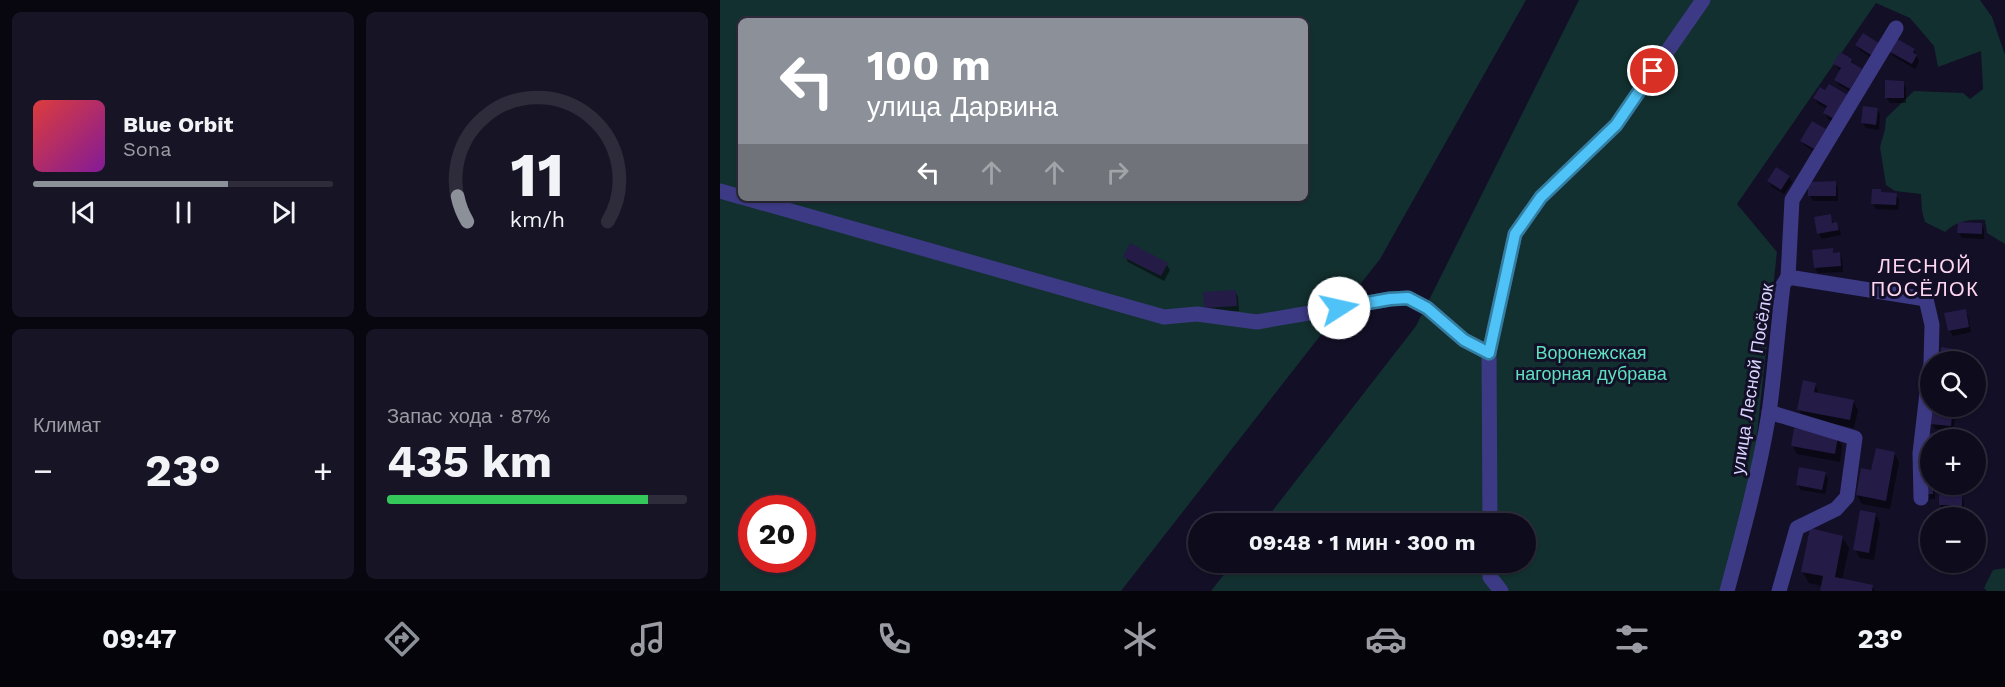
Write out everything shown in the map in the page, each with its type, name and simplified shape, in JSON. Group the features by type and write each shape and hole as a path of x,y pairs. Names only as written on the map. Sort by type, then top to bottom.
{"street":[{"path":"1490,513 1489,353 1515,234 1541,197 1616,125 1703,0"},
{"name":"улица Лесной Посёлок","path":"1727,591 1747,519 1769,412 1783,285 1788,278 1792,200 1896,27"},
{"path":"720,191 738,196"},
{"path":"757,201 1164,317 1197,314 1257,322 1390,299 1408,298 1427,308 1464,340 1489,353"},
{"name":"улица Лесной Посёлок","path":"1788,278 1926,299 1932,325 1931,351"},
{"path":"1769,412 1855,438 1847,497 1836,509 1797,528 1779,591"},
{"path":"1921,498 1920,453 1924,417"},
{"path":"1490,573 1490,577 1501,591"}],"green space":[{"path":"720,0 1526,0 1380,259 1121,591 720,591"},
{"name":"Воронежская нагорная дубрава","path":"1579,0 1980,0 1992,17 2005,55 2005,244 1987,233 1985,220 1954,225 1945,232 1925,222 1921,194 1895,191 1886,185 1880,147 1886,118 1914,91 1963,93 1970,99 1983,89 1981,51 1938,67 1934,46 1910,18 1876,3 1737,204 1777,252 1753,470 1724,591 1211,591 1225,573 1536,573 1536,513 1271,513 1416,326"},
{"path":"2005,568 2005,591 1987,591 1984,588 1993,570"}],"building":[{"path":"1863,33 1879,43 1871,55 1855,45"},
{"path":"1896,38 1915,49 1913,52 1917,55 1912,64 1888,51"},
{"path":"1840,52 1862,69 1850,89 1834,80 1841,68 1833,64"},
{"path":"1885,80 1904,81 1904,98 1885,98"},
{"path":"1829,84 1848,95 1834,119 1823,113 1827,106 1813,98 1820,87 1825,90"},
{"path":"1863,106 1878,108 1876,125 1861,123"},
{"path":"1812,121 1826,129 1814,149 1800,141"},
{"path":"1776,167 1790,176 1781,190 1767,181"},
{"path":"1836,181 1836,196 1808,196 1808,182"},
{"path":"1872,189 1897,193 1896,205 1871,204"},
{"path":"1831,214 1832,223 1837,222 1839,230 1817,234 1814,217"},
{"path":"1958,222 1982,223 1982,234 1957,233"},
{"path":"1130,243 1168,263 1161,276 1123,257"},
{"path":"1833,248 1833,253 1840,252 1841,266 1814,268 1812,250"},
{"path":"1236,290 1237,306 1204,308 1203,292"},
{"path":"1966,309 1969,327 1948,331 1944,313"},
{"path":"1941,347 1960,350 1960,351 1941,351"},
{"path":"1803,380 1816,383 1814,392 1854,400 1850,420 1797,410"},
{"path":"1931,417 1952,417 1951,426 1930,424"},
{"path":"1794,428 1838,436 1835,454 1791,446"},
{"path":"1876,448 1895,452 1886,501 1856,495 1861,468 1871,470"},
{"path":"1799,467 1826,472 1822,490 1796,485"},
{"path":"1939,495 1962,495 1962,507 1939,505"},
{"path":"1860,510 1876,513 1869,553 1853,550"},
{"path":"1810,528 1843,536 1835,577 1873,585 1872,591 1820,591 1823,576 1801,572"}],"district":[{"name":"ЛЕСНОЙ ПОСЁЛОК","path":"1925,278"}],"route":[{"path":"1339,308 1408,298 1427,308 1464,340 1489,353 1515,234 1541,197 1616,125 1653,71"}]}
